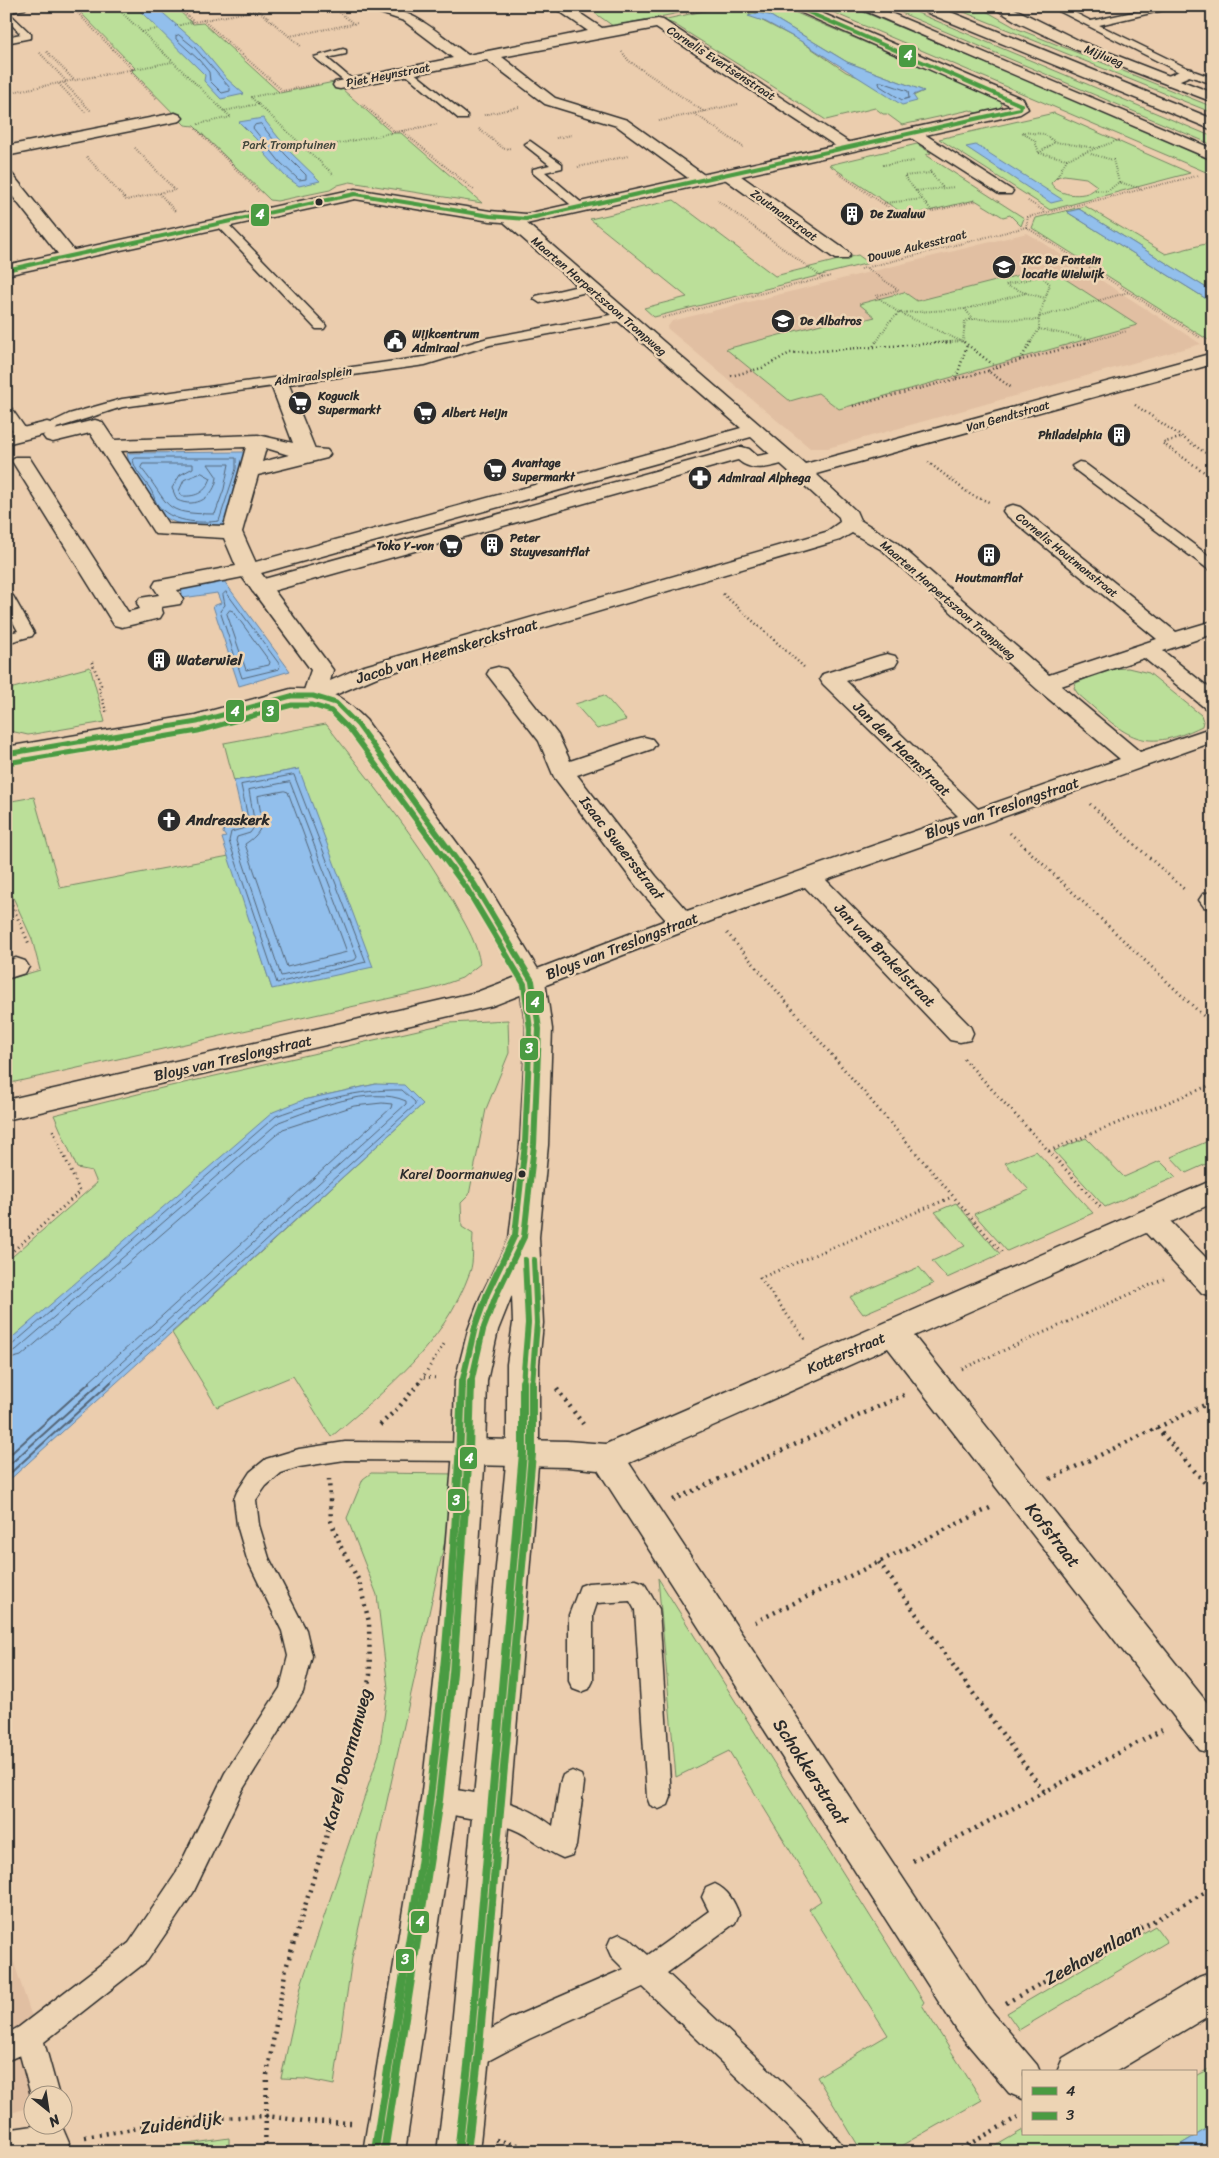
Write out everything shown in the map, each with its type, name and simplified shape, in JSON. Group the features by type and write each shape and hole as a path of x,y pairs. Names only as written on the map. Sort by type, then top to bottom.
{"main road":[{"path":"6,8 20,6"},
{"path":"372,6 404,15 465,60"},
{"path":"559,6 598,34"},
{"path":"6,270 355,194 390,198 512,219 526,219 701,180 734,178 768,164 1020,109 1021,105 1018,102 793,6"},
{"path":"861,6 1213,154"},
{"path":"923,6 1213,125"},
{"name":"Mijlweg","path":"998,6 1038,28 1102,56 1213,98"},
{"name":"Cornelis Evertsenstraat","path":"598,34 658,23 848,147"},
{"name":"Piet Heynstraat","path":"338,83 598,34"},
{"path":"490,55 550,101 577,111 622,123 701,180"},
{"path":"1168,81 1186,72"},
{"path":"6,151 175,118"},
{"path":"913,133 1005,191"},
{"path":"12,134 24,148"},
{"path":"6,177 69,256"},
{"name":"Zoutmanstraat","path":"734,178 841,255"},
{"name":"Maarten Harpertszoon Trompweg","path":"512,219 626,322 803,471 849,515 850,523 889,546 1045,684 1138,761"},
{"name":"Van Gendtstraat","path":"803,471 1213,358"},
{"name":"Admiraalsplein","path":"280,384 314,455"},
{"name":"Admiraalsplein","path":"12,437 95,426 162,530 232,532"},
{"path":"254,578 754,430"},
{"path":"258,441 232,532 254,578 322,670 313,696 336,703 358,725 474,884 532,980 540,1030 534,1145 524,1237 528,1323 523,1364 523,1453 469,2057 458,2152"},
{"path":"108,446 258,441 281,445 314,455"},
{"path":"22,461 122,620 152,613 148,603 172,599 164,586 254,578 742,453 753,463 785,457"},
{"path":"249,471 314,455"},
{"name":"Cornelis Houtmanstraat","path":"1013,511 1174,641"},
{"name":"Jacob van Heemskerckstraat","path":"6,754 197,722 291,696 313,696 369,672 833,536 844,530 850,523"},
{"path":"1045,684 1213,628"},
{"path":"1147,650 1213,703"},
{"path":"831,679 887,661"},
{"name":"Isaac Sweersstraat","path":"498,674 550,740 562,772 647,882 683,923"},
{"name":"Jan den Haenstraat","path":"831,679 981,815"},
{"path":"1138,761 1213,734"},
{"path":"562,772 644,744"},
{"name":"Bloys van Treslongstraat","path":"6,1110 483,1000 707,913 1138,761"},
{"name":"Jan van Brakelstraat","path":"809,877 960,1033"},
{"name":"Kotterstraat","path":"469,1452 608,1458 1213,1191"},
{"path":"1151,1219 1213,1285"},
{"path":"384,2152 439,1800 453,1673 469,1452 470,1381 481,1338 495,1298 524,1237"},
{"name":"Kofstraat","path":"893,1332 931,1383 1203,1725"},
{"name":"Schokkerstraat","path":"608,1458 723,1638 974,2021 1022,2078"},
{"path":"1080,2070 1213,1991"},
{"path":"6,2151 44,2136"}],"lane":[{"path":"1054,6 1186,72 1213,81"},
{"path":"1089,24 1176,6"},
{"path":"6,13 28,36 6,40"},
{"path":"1102,56 1134,46"},
{"path":"338,83 319,57 343,52"},
{"path":"408,71 463,117"},
{"path":"530,144 558,166 537,171 580,207"},
{"path":"222,224 320,326"},
{"path":"540,299 587,288"},
{"name":"Admiraalsplein","path":"50,432 74,417 122,403 425,361 488,342 550,331 626,322"},
{"path":"6,411 20,432 12,437"},
{"path":"1079,466 1213,566"},
{"path":"6,596 27,633 6,638"},
{"path":"40,2086 18,2043 138,1952 184,1884 234,1781 291,1692 300,1656 294,1630 258,1559 248,1526 245,1498 258,1479 274,1466 299,1458 345,1452 469,1452"},
{"path":"581,1681 581,1615 588,1593 636,1590 647,1609 659,1797"},
{"path":"439,1800 490,1809 522,1820 563,1846 572,1783"},
{"path":"469,2057 538,2020 647,1972 726,1914 715,1897"},
{"path":"620,1947 802,2120 830,2152"}],"path":[{"path":"71,6 132,69 130,71 175,118"},
{"path":"115,6 231,117 192,125 279,212"},
{"path":"176,6 194,22"},
{"path":"175,26 280,6"},
{"path":"332,6 354,24"},
{"path":"258,10 312,55 319,57"},
{"path":"290,36 404,15"},
{"path":"203,20 282,91"},
{"path":"141,32 157,29"},
{"path":"598,34 622,52 629,61 704,111"},
{"path":"47,52 74,80"},
{"path":"40,53 106,132"},
{"path":"6,93 173,62"},
{"path":"58,83 106,132"},
{"name":"Piet Heynstraat","path":"258,104 251,97 338,83 395,132 402,131 474,190"},
{"path":"224,111 258,104 355,194"},
{"path":"694,113 768,164"},
{"path":"1014,131 1044,134 1055,142 1096,148"},
{"path":"308,150 395,132"},
{"path":"1022,132 1035,141 1039,153"},
{"path":"1090,154 1096,148 1120,140"},
{"path":"1039,153 1055,142"},
{"path":"85,154 126,200 175,190 133,146"},
{"path":"541,175 659,149"},
{"path":"1039,153 1067,159 1090,154 1113,160 1119,182"},
{"path":"1057,177 1067,159"},
{"path":"926,167 944,188"},
{"path":"834,170 904,218 977,200"},
{"path":"931,173 904,176 932,211"},
{"name":"Douwe Aukesstraat","path":"858,270 1026,227 1028,217 1200,175"},
{"path":"734,178 704,191 823,278"},
{"path":"916,190 989,181"},
{"path":"1095,190 1108,191 1119,182 1132,184 1142,190"},
{"path":"159,194 193,230"},
{"path":"883,203 923,200"},
{"path":"1026,227 1204,340"},
{"path":"867,268 898,290 876,296 899,313 963,341 996,367"},
{"path":"626,322 832,276"},
{"path":"1020,360 1039,329 1039,318 1050,284 1048,280 1041,276 1005,285 1045,298"},
{"path":"963,341 965,321 972,318 1039,318 1129,292"},
{"path":"873,348 889,322 899,313 965,309 1026,293"},
{"path":"965,309 972,318"},
{"path":"1039,329 1094,340"},
{"path":"853,406 988,371 1020,360 1127,331"},
{"path":"727,377 762,368 790,353 963,341"},
{"path":"956,379 968,345"},
{"path":"988,371 1037,408"},
{"path":"1110,387 1213,458"},
{"path":"1181,437 1162,443 1213,478"},
{"name":"Cornelis Houtmanstraat","path":"906,444 971,495 1013,511"},
{"path":"704,574 820,682 831,679"},
{"path":"92,662 114,736"},
{"path":"1069,785 1184,890 1212,901"},
{"path":"981,815 1213,1025"},
{"path":"6,891 31,948 12,954 11,968"},
{"path":"707,913 724,929 952,1197 1022,1276"},
{"path":"960,1033 953,1046 1122,1232"},
{"path":"1049,1152 1213,1084"},
{"path":"6,1258 80,1192 41,1102"},
{"path":"822,1362 760,1278 952,1197"},
{"name":"Karel Doormanweg","path":"265,2152 267,2075 286,1968 356,1740 370,1675 369,1622 359,1581 341,1547 331,1521 328,1482 345,1452 396,1412 424,1377"},
{"path":"723,1638 1213,1401"},
{"path":"1157,1428 1213,1492"},
{"path":"879,1562 1044,1792"},
{"path":"882,1878 1044,1792 1203,1725"},
{"name":"Zeehavenlaan","path":"974,2021 1213,1888"},
{"path":"955,2152 1022,2115"},
{"name":"Zuidendijk","path":"72,2132 193,2119 267,2116"}],"shaded area":[{"path":"1027,233 1201,344 828,448 810,448 667,328 672,321"},
{"path":"6,1939 55,2086 22,2086 22,2109 6,2115"}],"green space":[{"name":"Park Tromptuinen","path":"74,6 174,6 193,24 203,23 280,93 334,82 392,133 401,133 482,203 350,182 338,185 330,190 277,201 270,200 194,126 185,125 132,71 135,68"},
{"path":"585,6 715,6 613,26"},
{"path":"727,6 772,6 782,11 787,9 1001,101 1002,105 998,109 978,114 970,110 902,125 875,108 826,120 674,24 662,20","holes":["749,14 769,15 847,62 924,91 913,96 916,101 846,72 799,40"]},
{"path":"818,6 849,6 1213,158 1213,175"},
{"path":"885,6 901,6 1213,137 1213,145"},
{"path":"949,6 977,6 1018,29 1213,107 1213,113"},
{"path":"1054,113 1190,173 1050,210 939,139","holes":["1064,175 1086,178 1097,186 1088,193 1066,194 1054,188 1051,183 1057,177"]},
{"path":"917,144 931,153 926,155 1024,218 1021,226 1010,215 1003,217 975,200 907,216 829,165"},
{"path":"674,200 775,276 858,255 869,263 654,317 644,308 687,297 590,219"},
{"path":"1085,206 1166,254 1213,242 1213,292 1079,209 1067,212 1213,303 1213,343 1032,228 1036,218"},
{"path":"1053,271 1137,325 839,409 818,393 790,401 726,349 844,318 851,323 875,317 859,304 904,292 917,301 1027,273 1033,276"},
{"path":"90,667 105,722 28,735 6,730 6,690"},
{"path":"1128,668 1149,673 1201,715 1202,726 1163,740 1147,740 1121,729 1078,694 1074,688 1076,683 1109,669"},
{"path":"604,695 626,720 597,729 575,704"},
{"path":"326,724 396,815 429,862 469,930 480,964 462,978 431,989 6,1084 6,980 40,970 32,939 6,882 6,802 34,797 60,888 229,856 272,989 299,769 234,781 224,743"},
{"path":"508,1020 509,1053 486,1109 469,1195 461,1203 462,1227 473,1234 471,1268 459,1298 445,1321 412,1364 331,1437 293,1376 217,1407 172,1333 423,1104 376,1084 303,1100 6,1343 6,1262 97,1183 92,1171 77,1168 54,1115 162,1088 449,1023"},
{"path":"1086,1138 1124,1177 1160,1161 1176,1177 1105,1207 1054,1151"},
{"path":"1213,1139 1213,1161 1186,1173 1171,1157"},
{"path":"1036,1151 1093,1213 1007,1251 974,1214 1029,1190 1005,1163"},
{"path":"956,1203 1000,1254 947,1278 932,1261 965,1246 935,1212"},
{"path":"919,1267 933,1284 863,1314 850,1297"},
{"path":"371,1473 460,1474 352,1958 334,2085 305,2079 281,2078 302,1982 379,1754 388,1688 377,1595 347,1518 363,1479"},
{"path":"658,1578 924,2002 922,2005 982,2100 890,2152 862,2152 817,2077 888,2035 809,1909 821,1901 729,1751 676,1777"},
{"path":"1155,1926 1167,1942 1019,2030 1007,2013"},
{"path":"1213,2067 1213,2125 1196,2135 1196,2076"},
{"path":"1022,2131 1022,2136 1195,2136 1168,2152 985,2152"},
{"path":"229,2138 229,2152 133,2152"}],"water":[{"path":"135,6 155,6 198,44 227,79 244,94 221,99 204,81 205,75"},
{"path":"758,13 769,15 847,62 924,91 913,95 917,101 902,105 799,40 766,22 748,16"},
{"path":"263,118 289,151 320,181 299,186 285,176 265,154 259,142 239,122"},
{"path":"976,145 1063,200 1051,203 966,147"},
{"path":"1079,209 1213,292 1213,303 1067,212"},
{"path":"244,452 235,493 222,527 176,523 160,513 134,478 127,453"},
{"path":"224,581 290,671 239,686 213,606 221,603 217,593 183,598 181,588"},
{"path":"299,769 373,967 272,989 222,838 226,837 223,833 224,828 244,823 234,781"},
{"path":"376,1084 404,1085 423,1104 6,1483 6,1343 273,1112 303,1100"},
{"path":"1213,2125 1213,2152 1168,2152 1196,2136"}],"transit line":[{"name":"4","path":"794,6 1021,105"},
{"name":"4","path":"6,270 355,194 490,216 526,219 1020,109 1021,105"},
{"name":"4","path":"6,754 197,722 291,696 313,696 336,703 358,725 474,884 532,981 539,1029 534,1145 524,1237 495,1298 483,1330 471,1381 469,1452 453,1673 439,1800 384,2152"},
{"name":"3","path":"7,763 198,731 292,705 312,705 331,711 351,731 467,889 524,984 530,1029 525,1144 515,1235 487,1294 475,1327 462,1380 460,1452 444,1672 430,1799 375,2151"},
{"name":"4","path":"458,2152 469,2057 523,1453 523,1364 528,1323 525,1260"},
{"name":"3","path":"467,2152 478,2058 532,1454 532,1365 537,1323 534,1260"}],"place":[{"name":"De Zwaluw","path":"852,214"},
{"name":"IKC De Fontein locatie Wielwijk","path":"1004,267"},
{"name":"De Albatros","path":"783,321"},
{"name":"Wijkcentrum Admiraal","path":"395,341"},
{"name":"Kogucik Supermarkt","path":"300,403"},
{"name":"Albert Heijn","path":"425,413"},
{"name":"Philadelphia","path":"1119,435"},
{"name":"Avantage Supermarkt","path":"495,470"},
{"name":"Admiraal Alphega","path":"700,478"},
{"name":"Peter Stuyvesantflat","path":"492,545"},
{"name":"Toko Y-von","path":"451,546"},
{"name":"Houtmanflat","path":"989,555"},
{"name":"Waterwiel","path":"159,660"},
{"name":"Andreaskerk","path":"169,820"},
{"name":"Karel Doormanweg","path":"522,1174"}]}
